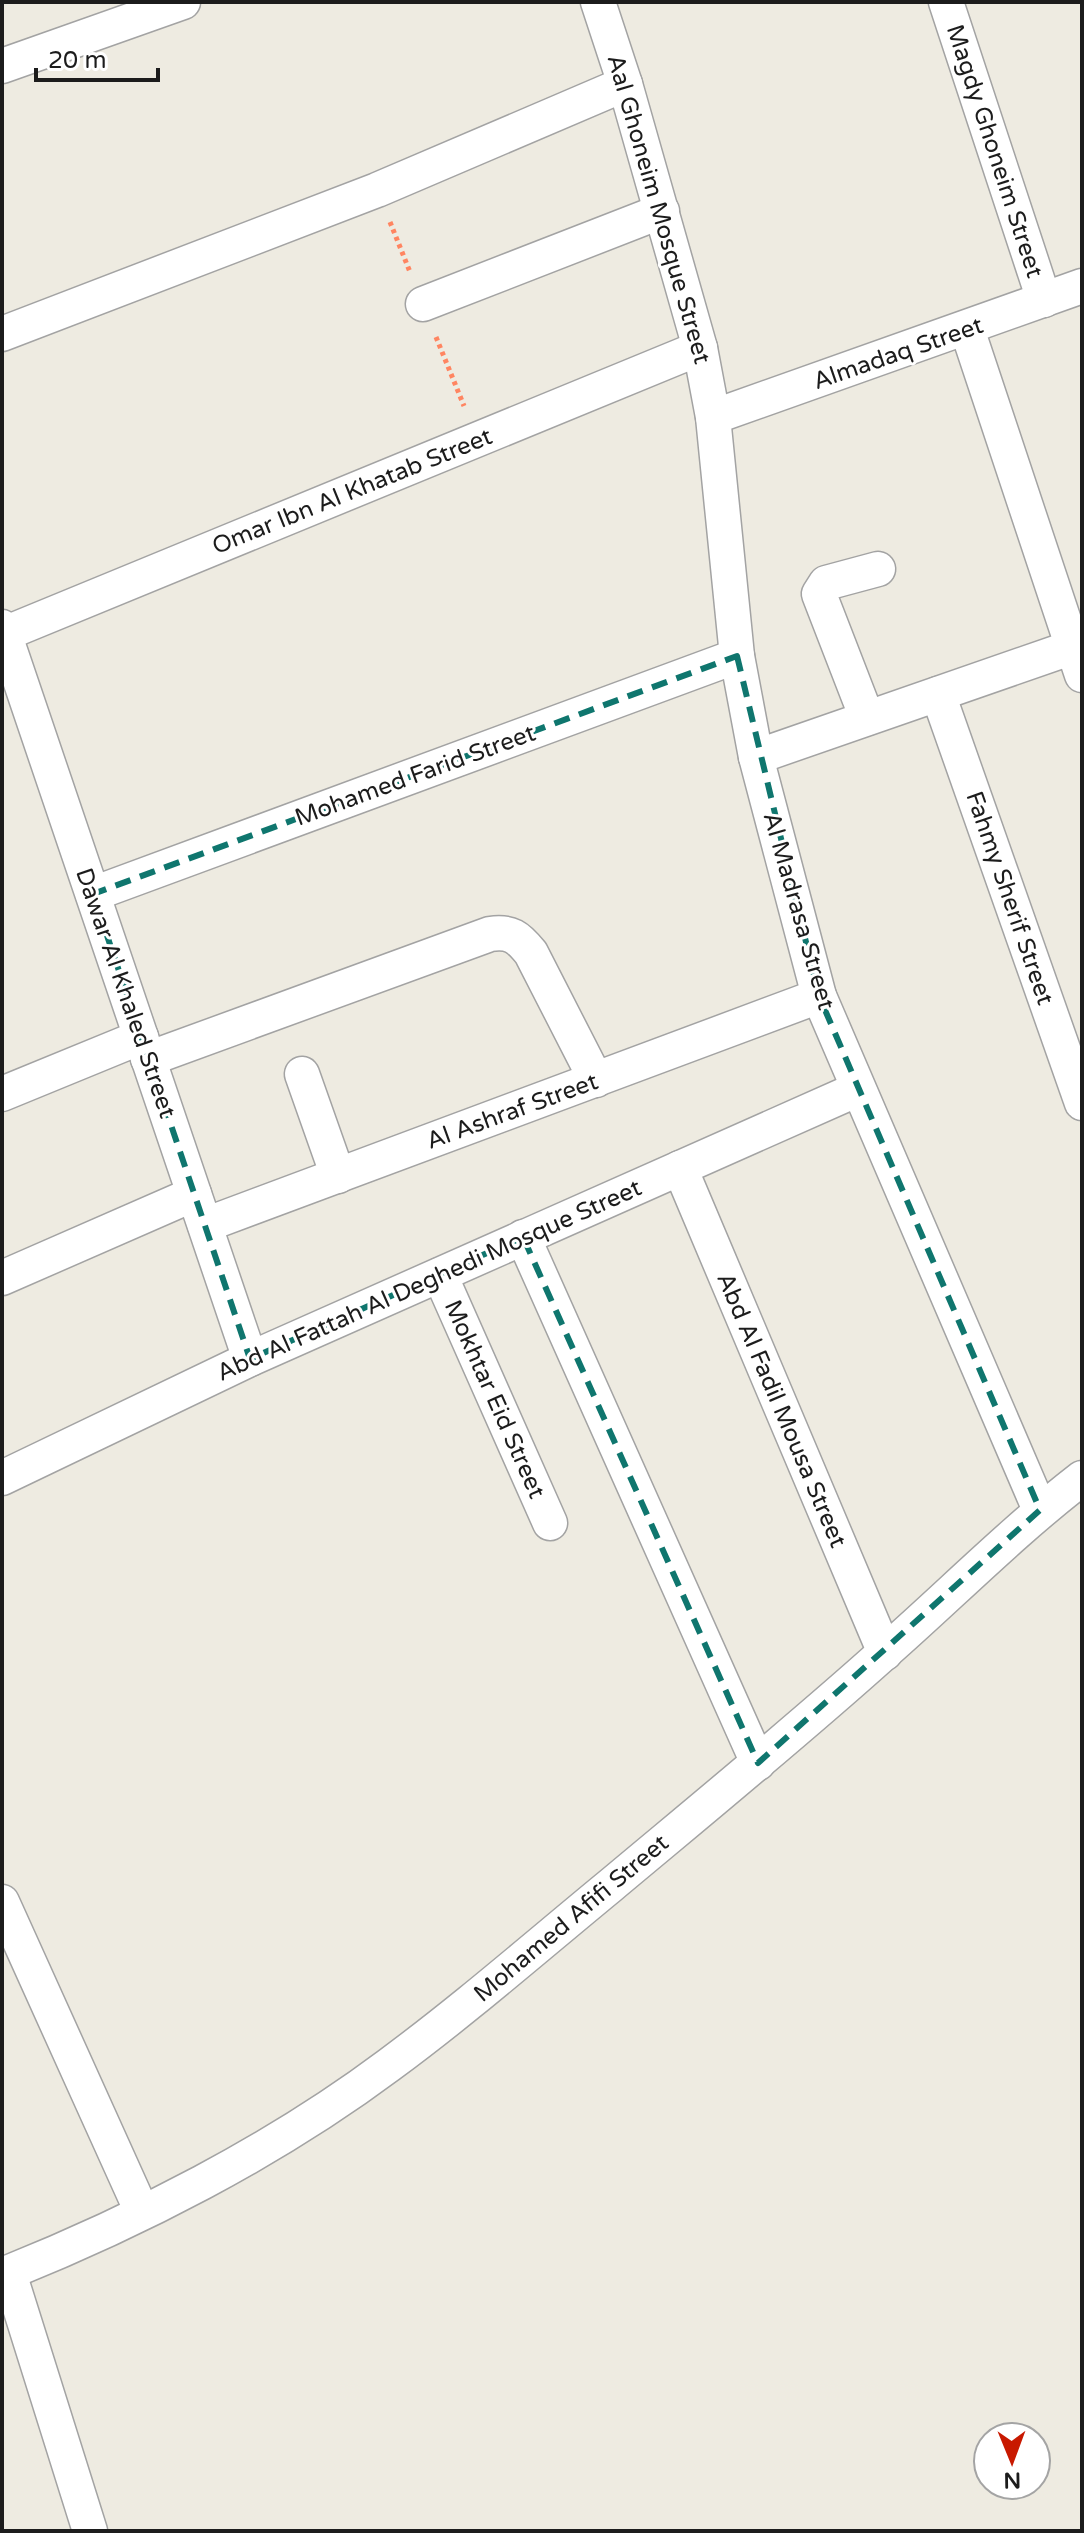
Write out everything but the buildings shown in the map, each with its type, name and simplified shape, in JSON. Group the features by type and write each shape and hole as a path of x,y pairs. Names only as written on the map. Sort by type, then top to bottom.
{"street":[{"path":"2,66 183,2"},
{"name":"Aal Ghoneim Mosque Street","path":"598,2 625,84 700,348 713,417"},
{"name":"Magdy Ghoneim Street","path":"946,2 1044,300"},
{"path":"2,334 377,190 625,84"},
{"path":"423,304 662,211"},
{"name":"Almadaq Street","path":"713,417 1082,286"},
{"path":"756,757 938,694 1077,661 967,329"},
{"name":"Omar Ibn Al Khatab Street","path":"3,631 700,348"},
{"name":"Al Madrasa Street","path":"713,417 737,656 756,757 819,996 1040,1510"},
{"path":"867,718 819,594 826,583 878,569"},
{"name":"Dawar Al Khaled Street","path":"3,631 12,689 93,894 250,1359"},
{"name":"Mohamed Farid Street","path":"93,894 737,656"},
{"name":"Fahmy Sherif Street","path":"938,694 1082,1103"},
{"path":"2,1094 490,934 506,932 519,938 531,953 596,1080"},
{"name":"Al Ashraf Street","path":"2,1278 199,1210 338,1176 819,996"},
{"path":"302,1074 338,1176"},
{"name":"Abd Al Fattah Al Deghedi Mosque Street","path":"2,1478 250,1359 858,1089"},
{"name":"Abd Al Fadil Mousa Street","path":"680,1168 885,1653"},
{"path":"523,1237 758,1763"},
{"name":"Mokhtar Eid Street","path":"440,1275 550,1523"},
{"name":"Mohamed Afifi Street","path":"5,2274 142,2212 227,2169 309,2120 387,2066 462,2008 758,1763 885,1653 1040,1510 1082,1478"},
{"path":"2,1902 142,2212"},
{"path":"5,2274 90,2531"}],"highlighted area":[{"path":"737,656 819,996 1040,1510 758,1763 523,1237 250,1359 93,894"}]}
